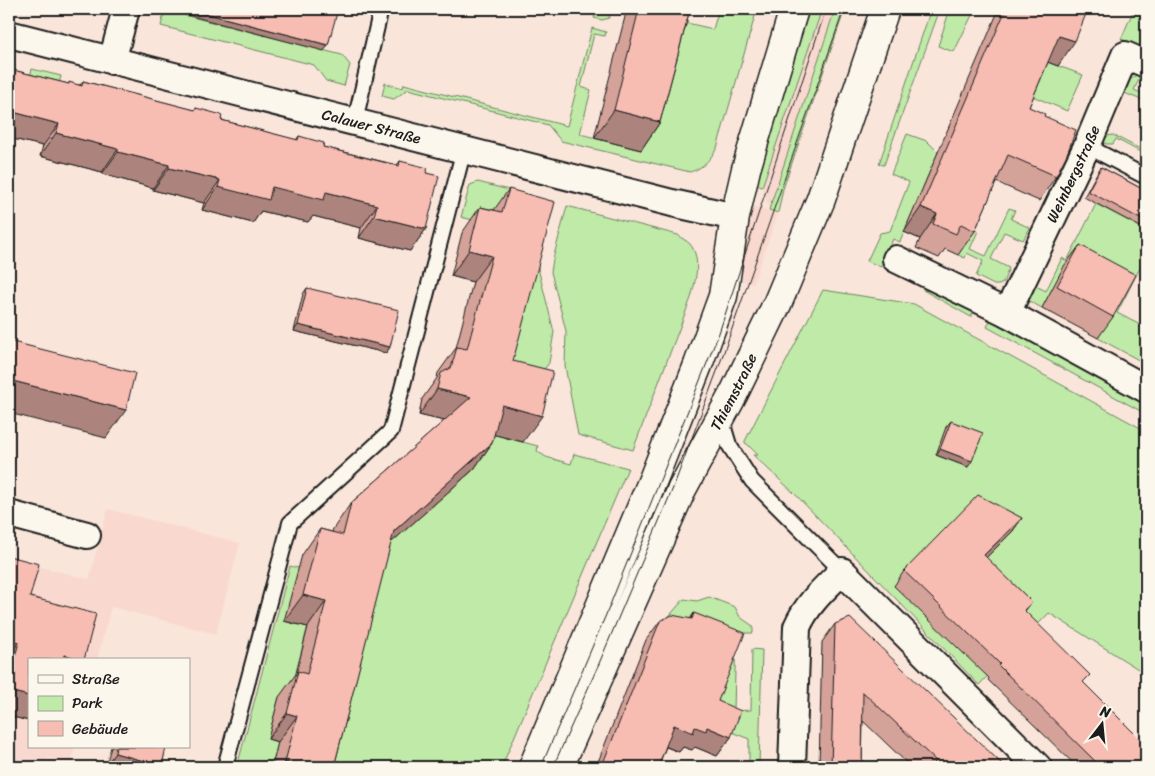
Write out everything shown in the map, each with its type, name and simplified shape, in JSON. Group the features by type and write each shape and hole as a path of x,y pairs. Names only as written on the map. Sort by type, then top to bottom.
{"main road":[{"path":"533,767 638,514 698,365 723,296 734,218 746,169 794,9"},
{"name":"Thiemstraße","path":"560,767 682,489 721,418 778,302 821,199 885,9"}],"street":[{"path":"112,61 126,9"},
{"name":"Calauer Straße","path":"9,34 734,218"},
{"name":"Weinbergstraße","path":"1007,313 1087,146 1125,55 1146,64"},
{"path":"896,258 1007,313 1146,389"},
{"path":"9,514 87,535"},
{"path":"792,767 797,627 802,614 810,604 842,571 1038,767"}],"lane":[{"path":"355,121 381,9"},
{"path":"1087,146 1146,177"},
{"path":"225,767 290,522 391,431 464,149"},
{"path":"721,418 729,446 752,481 842,571"}],"shaded area":[{"path":"822,9 835,9 769,210 762,187"},
{"path":"751,205 778,214 753,284 740,280"},
{"path":"108,509 240,543 216,634 111,607 98,658 28,658 28,748 75,748 71,764 48,758 45,767 9,767 9,559 89,579"}],"green space":[{"path":"165,9 177,9 176,13 342,55 350,65 344,86 326,81 314,65 161,26"},
{"path":"597,9 611,9 609,18 602,20 594,18"},
{"path":"719,9 757,9 717,148 703,166 690,172 561,141 548,125 408,89 394,99 382,96 385,83 403,88 404,84 567,126 592,28 606,32 605,36 594,34 581,87 591,90 580,134 641,149 674,20 713,29"},
{"path":"810,9 822,9 762,187 754,184"},
{"path":"835,9 845,9 783,189 778,213 769,210"},
{"path":"931,9 940,9 884,165 879,164"},
{"path":"950,9 975,9 954,52 938,46"},
{"path":"1134,9 1146,9 1146,49 1121,39"},
{"path":"1042,60 1083,75 1067,111 1028,94"},
{"path":"32,69 61,76 53,106 24,99"},
{"path":"1140,72 1142,73 1134,90 1146,95 1146,102 1122,92 1126,83"},
{"path":"907,134 927,141 938,152 900,242 893,239 881,267 867,261 880,233 890,231 909,182 891,174"},
{"path":"1113,135 1146,152 1146,155 1116,139 1113,144 1106,144 1103,140 1107,136"},
{"path":"478,182 536,197 538,268 554,332 549,363 542,372 495,387 488,224 461,217 470,185"},
{"path":"1096,204 1146,230 1146,256 1117,313 1146,328 1146,364 1098,338 1121,297 1065,266 1042,308 1027,300 1030,283 1046,291 1062,258 1067,261"},
{"path":"567,206 678,235 690,244 696,257 697,263 691,298 633,450 578,435 565,366 566,331 551,272"},
{"path":"1009,208 1015,210 1011,219 1030,228 1023,240 1004,232 991,259 1009,268 1003,283 994,285 976,276 983,261 967,253 965,258 958,255 970,227 978,231 970,249 986,256"},
{"path":"823,290 914,304 1146,431 1146,674 1049,613 979,685 794,493 753,455 758,455 745,441"},
{"path":"923,290 944,293 975,309 971,317"},
{"path":"991,318 1146,403 1146,414 987,327"},
{"path":"484,432 538,446 537,451 546,457 571,464 574,454 628,468 505,759 501,767 322,767 375,557 474,469"},
{"path":"290,566 321,574 289,700 279,697 268,739 278,742 272,767 237,767"},
{"path":"709,597 735,607 740,617 753,626 753,633 736,633 734,711 751,710 752,649 762,650 759,767 749,767 749,739 704,721 651,637 684,599 697,601"}],"building":[{"path":"189,9 338,9 328,45"},
{"path":"639,9 690,9 660,122 614,110"},
{"path":"1006,9 1088,9 1075,41 1059,36 1029,107 1076,130 1056,176 1008,155 975,231 961,224 956,234 933,224 937,214 921,207"},
{"path":"9,69 69,84 69,82 82,86 83,81 195,110 196,108 222,115 221,120 298,140 299,136 324,143 323,147 399,166 400,161 428,168 426,173 439,176 426,229 374,216 377,205 326,192 324,200 272,187 269,200 218,187 220,180 169,168 169,165 118,152 118,149 56,133 59,124 9,111"},
{"path":"1101,167 1146,191 1146,222 1088,191"},
{"path":"509,189 555,202 513,361 553,371 542,416 502,405 492,443 394,531 334,767 307,767 285,762 297,716 287,713 298,671 307,674 326,601 303,595 320,529 343,535 351,503 471,397 437,389 441,373 451,368 457,347 467,349 492,256 469,250 480,207 502,212"},
{"path":"1080,245 1136,275 1113,317 1057,286"},
{"path":"307,288 399,310 390,347 298,325"},
{"path":"9,341 135,373 126,410 9,380"},
{"path":"951,421 983,433 972,461 940,449"},
{"path":"978,495 1022,518 984,555 1032,602 1024,610 1090,675 1083,682 1146,745 1146,767 1101,767 998,665 1000,664 904,571"},
{"path":"9,556 39,564 30,597 96,614 85,658 65,655 64,658 28,658 28,696 9,691 9,680 19,642 9,640"},
{"path":"694,613 745,633 718,701 741,711 731,737 707,727 706,731 695,727 693,733 674,725 658,767 614,767 603,763 660,621 672,615 692,619"},
{"path":"850,618 1006,767 939,767 934,763 936,761 863,692 862,767 831,767 835,624"},
{"path":"116,748 166,748 162,766 115,753"}],"tram line":[{"path":"541,767 608,610 719,333 826,9"},
{"path":"553,767 673,488 719,366 844,9"}]}
